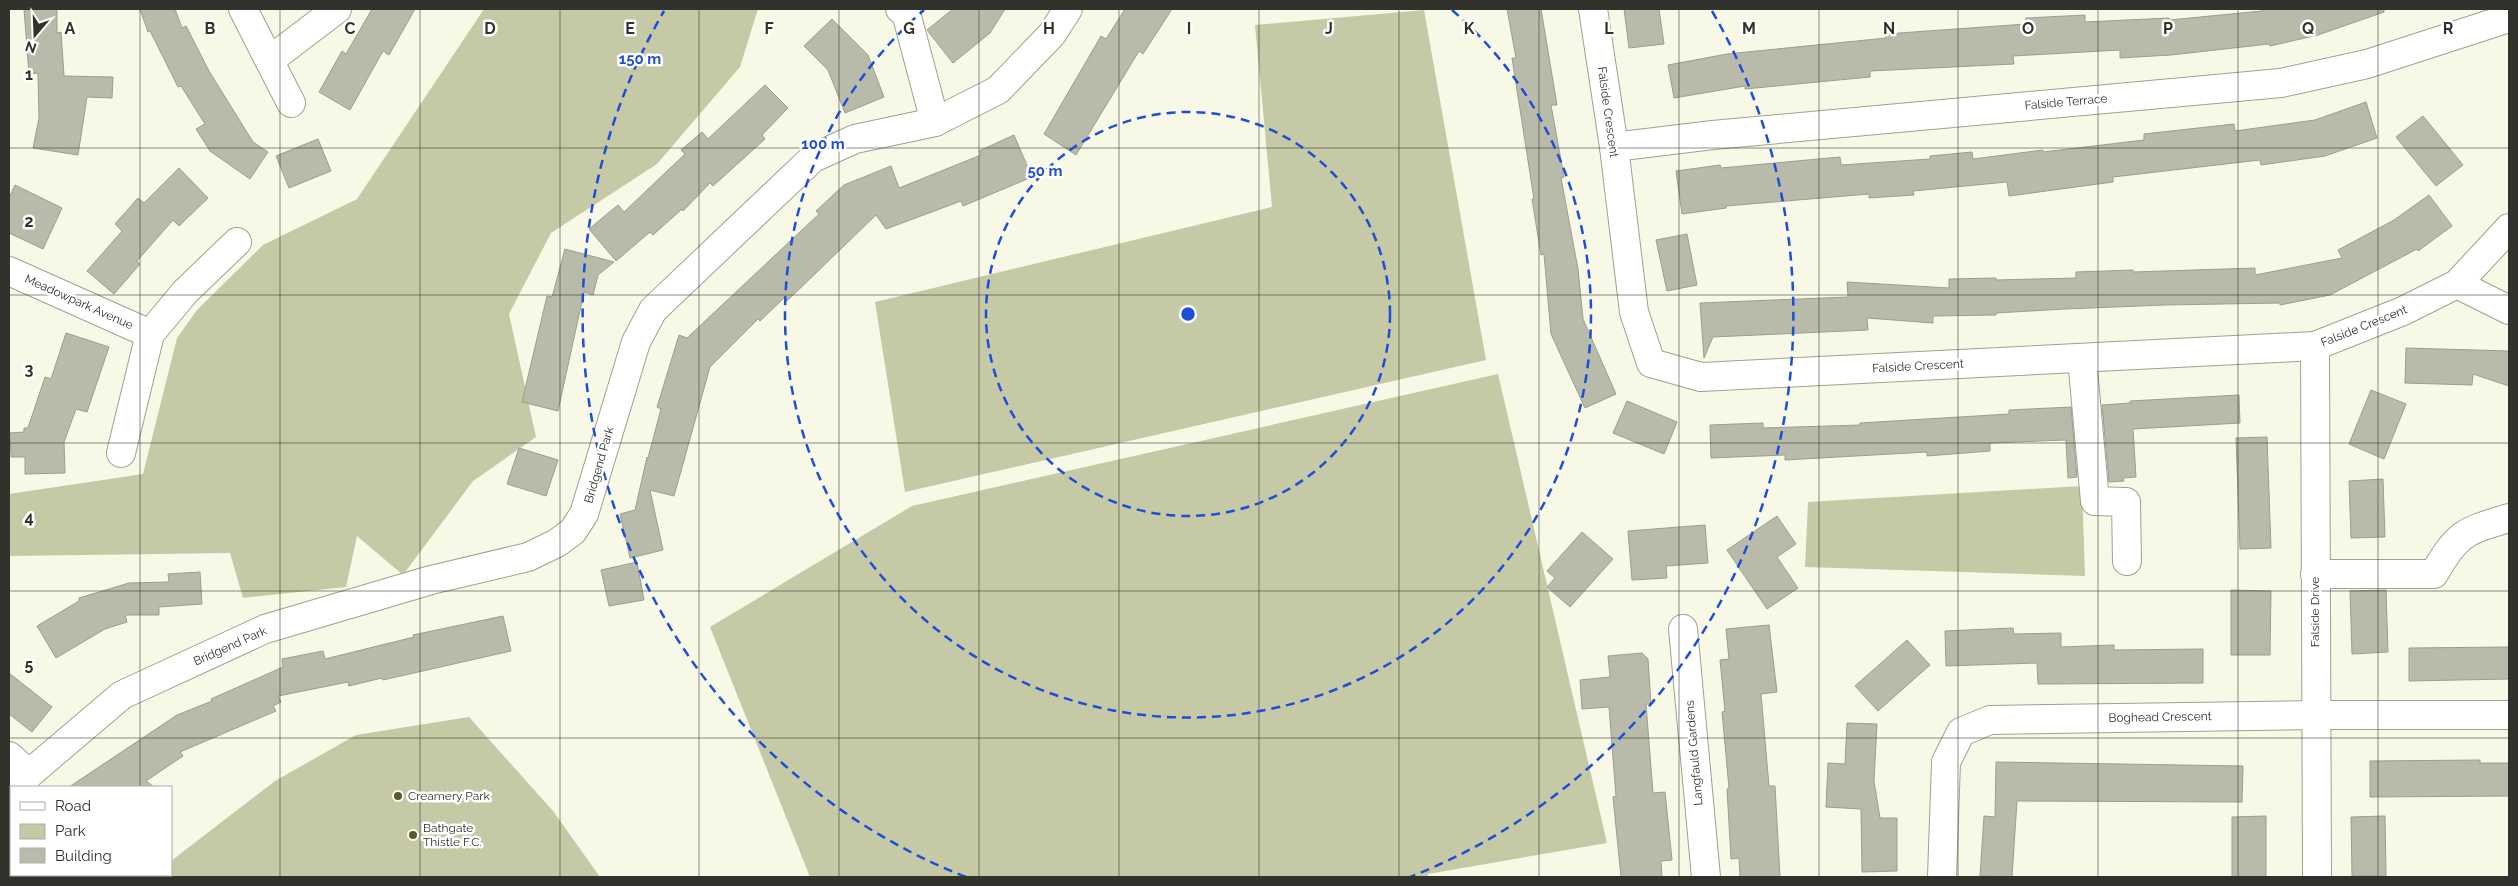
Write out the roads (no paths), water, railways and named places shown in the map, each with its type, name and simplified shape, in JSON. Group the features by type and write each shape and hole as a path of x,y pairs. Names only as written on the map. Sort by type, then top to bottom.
{"street":[{"path":"243,9 291,103"},
{"path":"270,60 337,9"},
{"path":"900,9 906,13 935,122"},
{"name":"Bridgend Park","path":"24,780 122,695 265,629 431,580 528,557 557,543 573,531 584,514 636,342 653,310 813,158 855,139 935,122 998,90 1052,34 1068,9"},
{"name":"Falside Crescent","path":"1593,9 1614,147 1634,312 1651,363 1701,377 2315,346 2403,310 2458,284 2509,228"},
{"name":"Falside Terrace","path":"1614,147 1713,135 2281,83 2367,64 2509,18"},
{"path":"120,453 150,334 185,292 237,242"},
{"name":"Meadowpark Avenue","path":"9,271 150,334"},
{"path":"2458,284 2509,310"},
{"name":"Falside Drive","path":"2315,346 2315,715 2318,877"},
{"path":"2082,358 2095,501 2126,502 2126,561"},
{"path":"2315,574 2434,574 2456,539 2471,529 2509,518"},
{"name":"Langfauld Gardens","path":"1683,628 1706,877"},
{"name":"Boghead Crescent","path":"1942,877 1946,762 1961,732 1990,720 2315,715 2509,715"},
{"path":"9,756 24,780"}],"place":[{"name":"Creamery Park","path":"398,796"},
{"name":"Bathgate Thistle F.C.","path":"413,835"}]}
